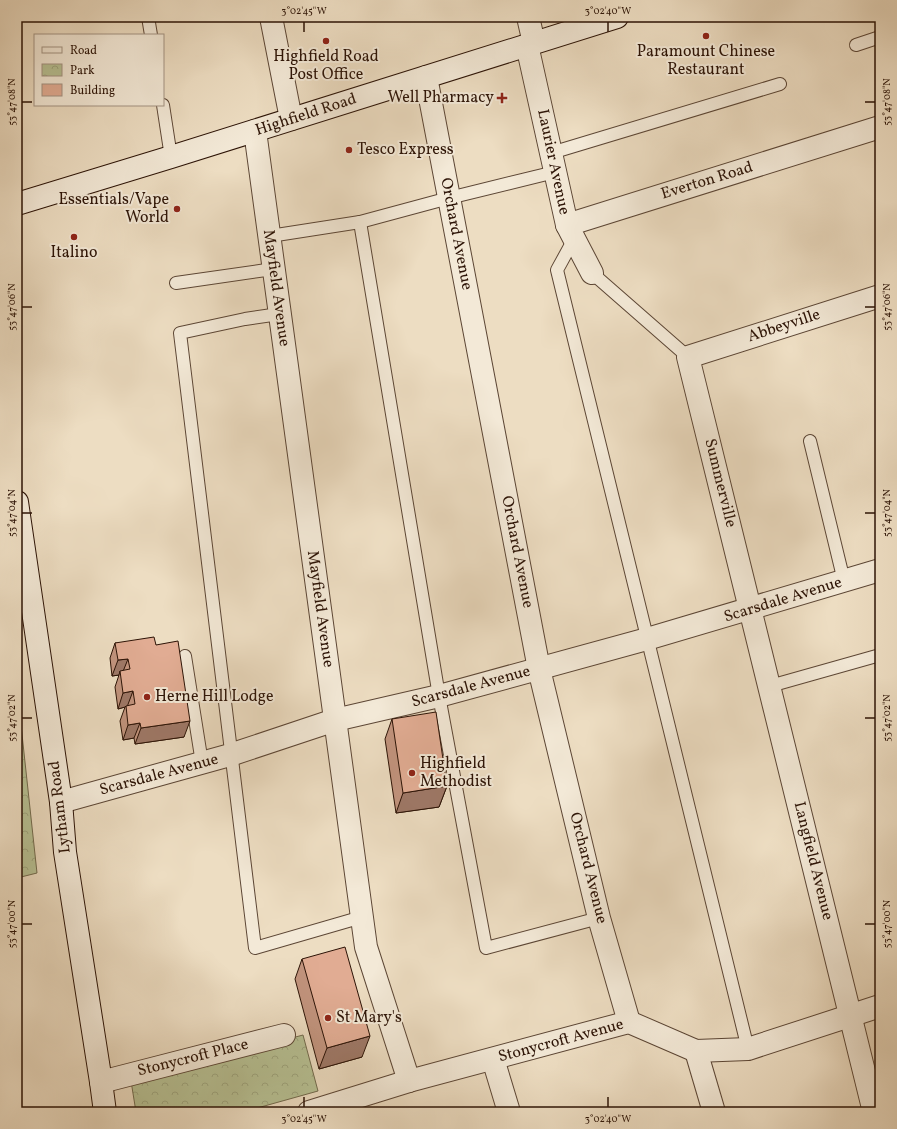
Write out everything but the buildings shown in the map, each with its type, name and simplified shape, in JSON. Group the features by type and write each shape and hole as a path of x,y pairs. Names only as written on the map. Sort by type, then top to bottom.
{"street":[{"path":"271,17 291,119"},
{"name":"Laurier Avenue","path":"528,17 531,44 553,162 570,232 592,274"},
{"name":"Highfield Road","path":"17,204 617,17"},
{"name":"Orchard Avenue","path":"426,77 539,669 599,918 629,1022"},
{"name":"Everton Road","path":"570,232 880,127"},
{"name":"Mayfield Avenue","path":"255,131 366,947 409,1082"},
{"name":"Abbeyville","path":"688,357 880,296"},
{"name":"Summerville","path":"688,357 751,609"},
{"name":"Lytham Road","path":"17,502 61,802 65,852 105,1112"},
{"name":"Scarsdale Avenue","path":"61,802 230,755 335,720 439,696 539,669 751,609 880,570"},
{"name":"Langfield Avenue","path":"751,609 874,1112"},
{"name":"Stonycroft Avenue","path":"309,1112 409,1082 629,1022 696,1051 748,1049 880,1006"},
{"name":"Stonycroft Place","path":"101,1082 284,1035"},
{"path":"696,1051 714,1112"},
{"path":"493,1059 509,1112"}],"lane":[{"path":"148,17 151,34"},
{"path":"856,45 880,37"},
{"path":"270,236 360,222 449,198 780,84"},
{"path":"163,106 171,157"},
{"path":"360,222 439,696 486,948 599,918"},
{"path":"570,232 556,270 748,1049"},
{"path":"176,283 273,269"},
{"path":"592,274 688,357"},
{"path":"279,314 245,319 180,333 227,708 230,755 255,948 362,917"},
{"path":"810,441 844,581"},
{"path":"770,686 880,655"},
{"path":"185,656 202,763"}],"green space":[{"path":"17,688 37,873 17,878"},
{"path":"303,1035 318,1091 243,1112 136,1112 131,1081"}],"place":[{"name":"Paramount Chinese Restaurant","path":"706,36"},
{"name":"Highfield Road Post Office","path":"326,41"},
{"name":"Well Pharmacy","path":"502,98"},
{"name":"Tesco Express","path":"349,150"},
{"name":"Essentials/Vape World","path":"177,209"},
{"name":"Italino","path":"74,237"},
{"name":"Herne Hill Lodge","path":"147,697"},
{"name":"Highfield Methodist","path":"412,773"},
{"name":"St Mary's","path":"328,1018"}]}
